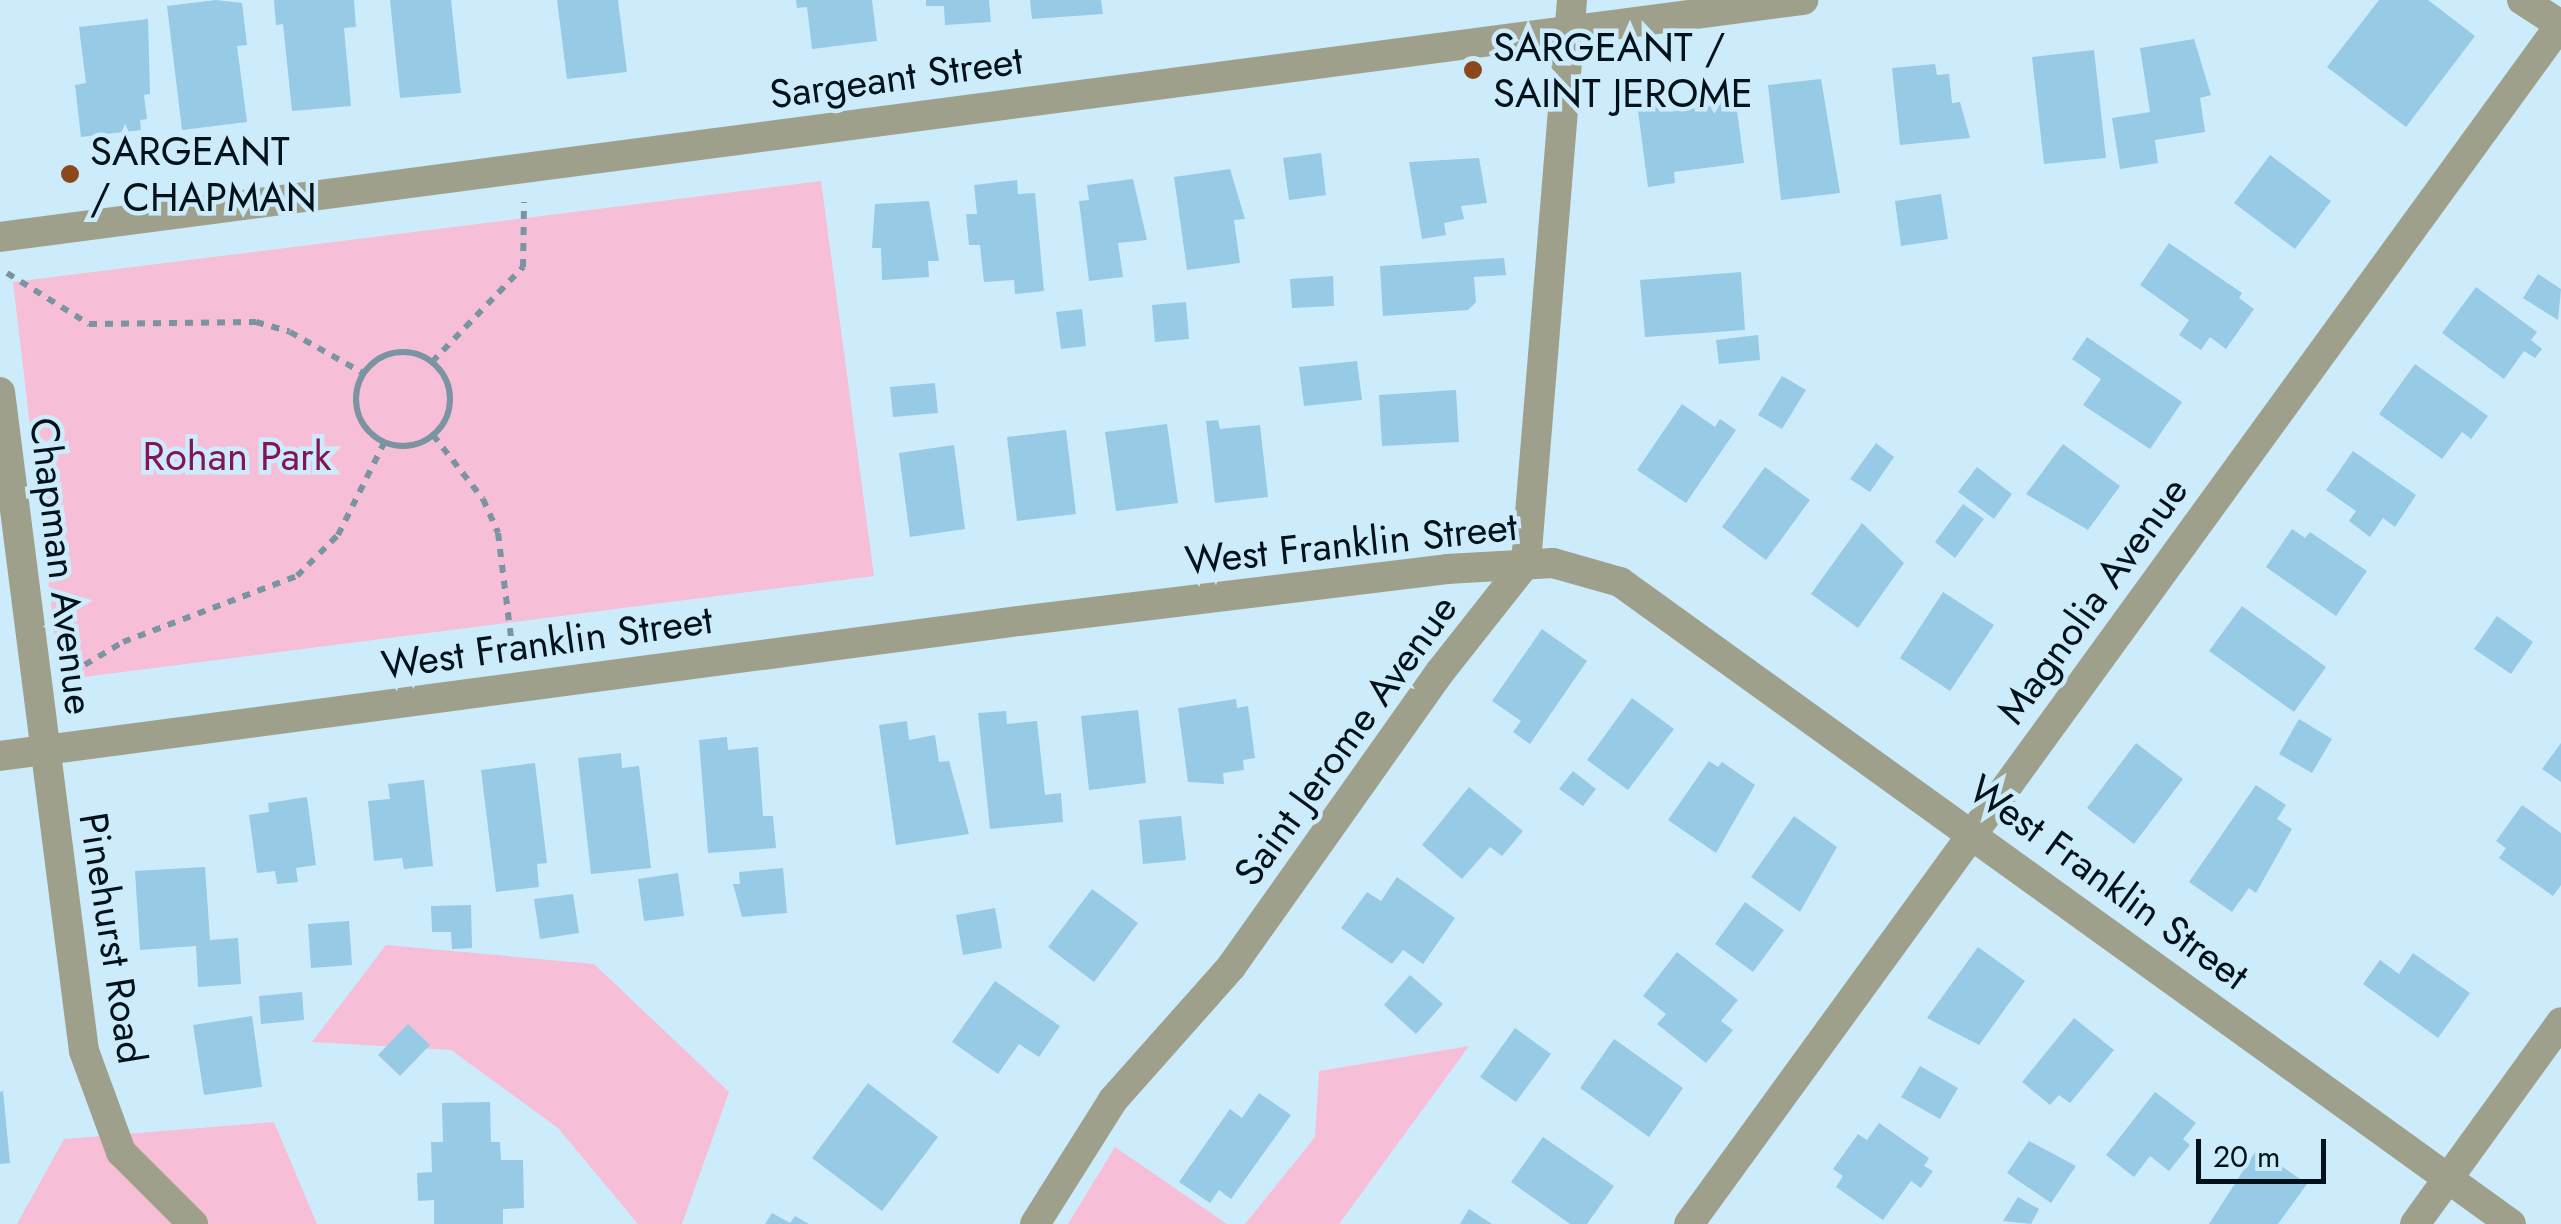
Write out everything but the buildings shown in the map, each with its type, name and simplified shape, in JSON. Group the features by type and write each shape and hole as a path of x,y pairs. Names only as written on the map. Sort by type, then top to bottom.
{"street":[{"path":"1526,563 1572,0"},
{"name":"Sargeant Street","path":"0,237 521,171 882,117 1803,0"},
{"path":"2522,0 2561,24"},
{"name":"Magnolia Avenue","path":"1689,1224 2561,24"},
{"name":"Chapman Avenue","path":"0,392 44,750"},
{"name":"West Franklin Street","path":"0,756 516,685 1526,563 1553,563 1620,582 1972,831 2511,1224"},
{"name":"Saint Jerome Avenue","path":"1035,1224 1114,1100 1231,967 1440,672 1526,563"},
{"name":"Pinehurst Road","path":"44,750 84,1051 108,1128 137,1174 193,1224"},
{"path":"2415,1224 2561,1022"}],"path":[{"path":"432,362 522,267 521,171"},
{"path":"0,264 13,282 89,324 256,322 307,340 363,373"},
{"path":"402,351 432,362 450,399 432,435 412,446 384,443 356,408 363,373 376,360 402,351"},
{"path":"432,435 483,499 503,546 516,685"},
{"path":"60,680 123,642 297,576 338,535 384,443"}],"green space":[{"name":"Rohan Park","path":"821,181 874,576 60,680 13,282"},
{"path":"386,945 594,964 729,1092 682,1224 638,1224 558,1128 451,1050 312,1042"},
{"path":"1469,1046 1339,1224 1245,1224 1315,1137 1319,1071"},
{"path":"274,1122 317,1224 17,1224 64,1139"},
{"path":"1115,1147 1227,1224 1068,1224"}],"place":[{"name":"SARGEANT / SAINT JEROME","path":"1473,70"},
{"name":"SARGEANT / CHAPMAN","path":"70,174"}]}
